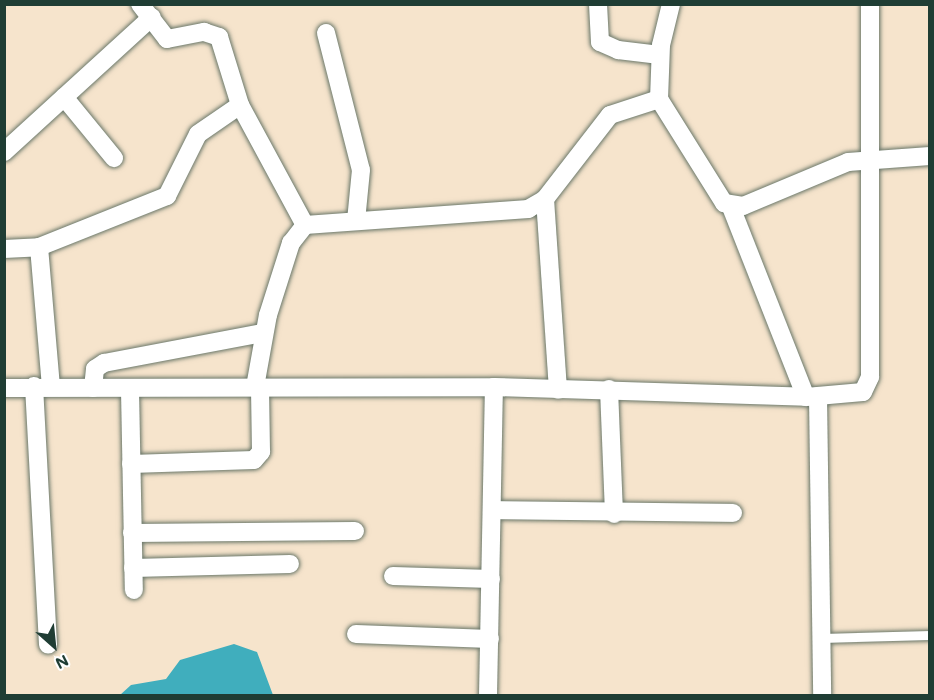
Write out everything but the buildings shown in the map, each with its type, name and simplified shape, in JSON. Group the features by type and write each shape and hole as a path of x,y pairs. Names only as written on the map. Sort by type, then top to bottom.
{"street":[{"path":"598,4 600,42 618,50 660,55"},
{"path":"671,4 660,55 659,99 717,197 731,207 812,396 822,696"},
{"path":"4,388 43,386 130,390 258,387 494,387 812,396 859,394 869,386 870,4"},
{"path":"4,152 63,97 146,10 166,39 204,32 219,37 240,105 305,225"},
{"path":"326,33 361,170 356,221"},
{"path":"63,97 114,158"},
{"path":"131,464 254,460 261,452 258,387 263,333 291,243 305,225 513,212 545,200 610,116 659,99"},
{"path":"4,249 39,247 167,196 198,134 240,105"},
{"path":"731,207 824,170 869,159 930,156"},
{"path":"545,200 558,390"},
{"path":"39,247 48,645"},
{"path":"93,388 95,369 104,363 263,333"},
{"path":"489,696 494,387"},
{"path":"609,389 614,514"},
{"path":"130,390 134,590"},
{"path":"492,510 614,514 733,513"},
{"path":"132,533 355,531"},
{"path":"133,568 290,564"},
{"path":"393,576 491,579"},
{"path":"356,634 490,639"}],"lane":[{"path":"821,639 930,635"}],"water":[{"path":"234,644 257,652 273,695 120,695 131,685 166,679 180,660"}]}
